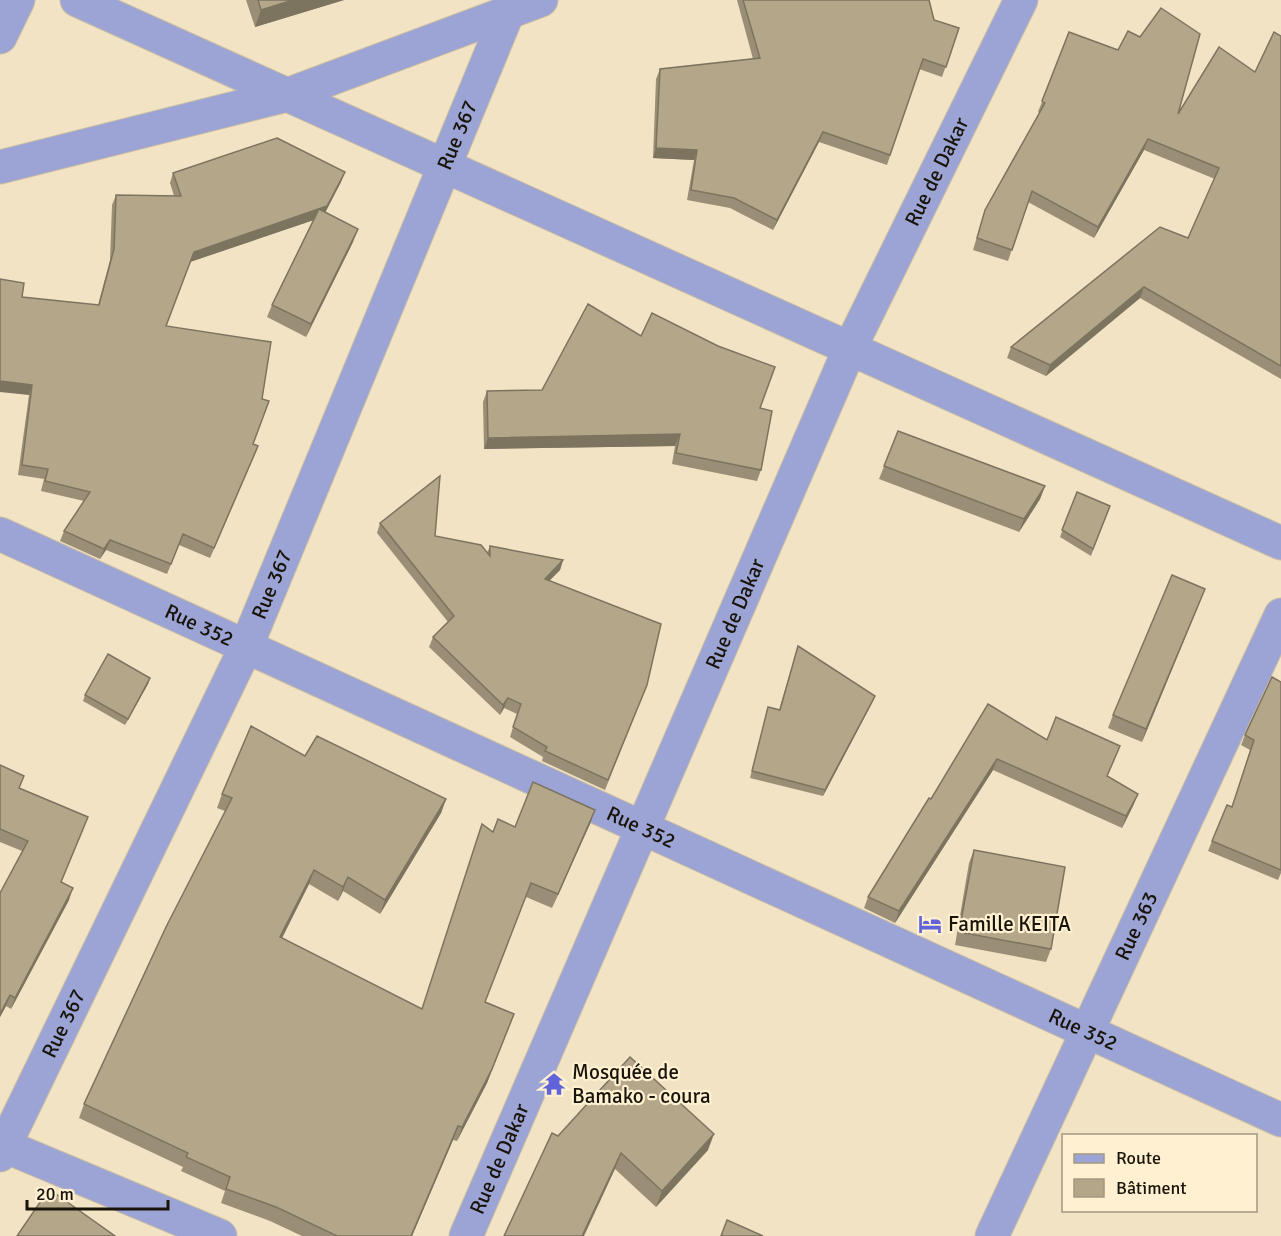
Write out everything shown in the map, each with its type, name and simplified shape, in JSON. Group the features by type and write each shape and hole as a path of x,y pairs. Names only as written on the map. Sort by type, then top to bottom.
{"street":[{"path":"0,37 18,0"},
{"path":"77,0 1281,543"},
{"path":"0,167 287,95 510,6 541,0"},
{"name":"Rue de Dakar","path":"466,1236 850,348 1021,0"},
{"name":"Rue 367","path":"1,1149 246,647 510,6"},
{"name":"Rue 352","path":"0,534 1281,1120"},
{"name":"Rue 363","path":"992,1236 1281,615"},
{"path":"1,1149 220,1236"}],"building":[{"path":"258,0 293,0 261,10"},
{"path":"743,0 929,0 934,20 959,28 946,67 923,59 890,155 823,132 777,220 734,198 691,190 697,150 656,148 660,69 760,58"},
{"path":"1161,8 1200,34 1178,114 1219,47 1255,72 1274,32 1281,36 1281,366 1144,287 1050,365 1011,347 1160,227 1188,238 1219,168 1148,139 1098,227 1032,191 1012,250 977,238 985,210 1045,103 1042,101 1069,32 1118,50 1128,31 1140,37"},
{"path":"277,138 345,172 327,206 194,252 166,326 271,342 262,399 269,401 253,444 258,446 214,548 183,534 171,564 110,540 104,549 64,531 90,492 45,481 48,469 22,465 32,385 0,381 0,279 24,283 22,297 99,305 114,249 116,195 181,196 173,173"},
{"path":"319,209 358,229 311,324 272,305"},
{"path":"588,304 641,336 652,313 718,346 775,367 760,408 772,411 761,470 676,453 680,434 488,438 487,391 542,390"},
{"path":"898,431 1045,486 1024,519 884,466"},
{"path":"440,476 435,536 481,545 490,556 490,546 563,560 545,579 661,624 647,685 608,780 545,751 547,747 513,727 521,704 508,698 503,705 433,637 454,616 380,523"},
{"path":"1077,492 1110,506 1093,549 1062,530"},
{"path":"1172,575 1205,589 1146,729 1113,715"},
{"path":"798,646 875,696 825,790 752,771 768,707 780,710"},
{"path":"108,654 150,678 128,719 85,695"},
{"path":"1272,677 1281,682 1281,870 1212,841 1227,805 1232,807 1254,740 1245,735"},
{"path":"988,704 1047,740 1056,717 1120,746 1107,776 1138,794 1126,816 997,759 899,911 868,897 929,798 931,799"},
{"path":"251,726 305,756 317,736 446,799 385,900 348,877 343,887 314,870 280,937 422,1009 482,824 493,832 498,819 515,827 533,782 595,810 558,894 531,883 485,1002 514,1014 492,1069 462,1127 458,1126 411,1236 337,1236 276,1207 226,1189 230,1177 186,1157 188,1153 84,1104 166,927 232,798 222,794"},
{"path":"0,765 24,776 19,788 88,817 61,882 73,888 15,998 10,995 0,1014 0,893 28,841 0,829"},
{"path":"974,850 1065,867 1051,949 959,932"},
{"path":"630,1057 714,1134 662,1191 621,1153 582,1236 504,1236 552,1133 558,1136"},
{"path":"49,1189 115,1236 17,1236"},
{"path":"727,1220 763,1236 721,1236"}],"place":[{"name":"Famille KEITA","path":"930,924"},
{"name":"Mosquée de Bamako - coura","path":"554,1084"}]}
